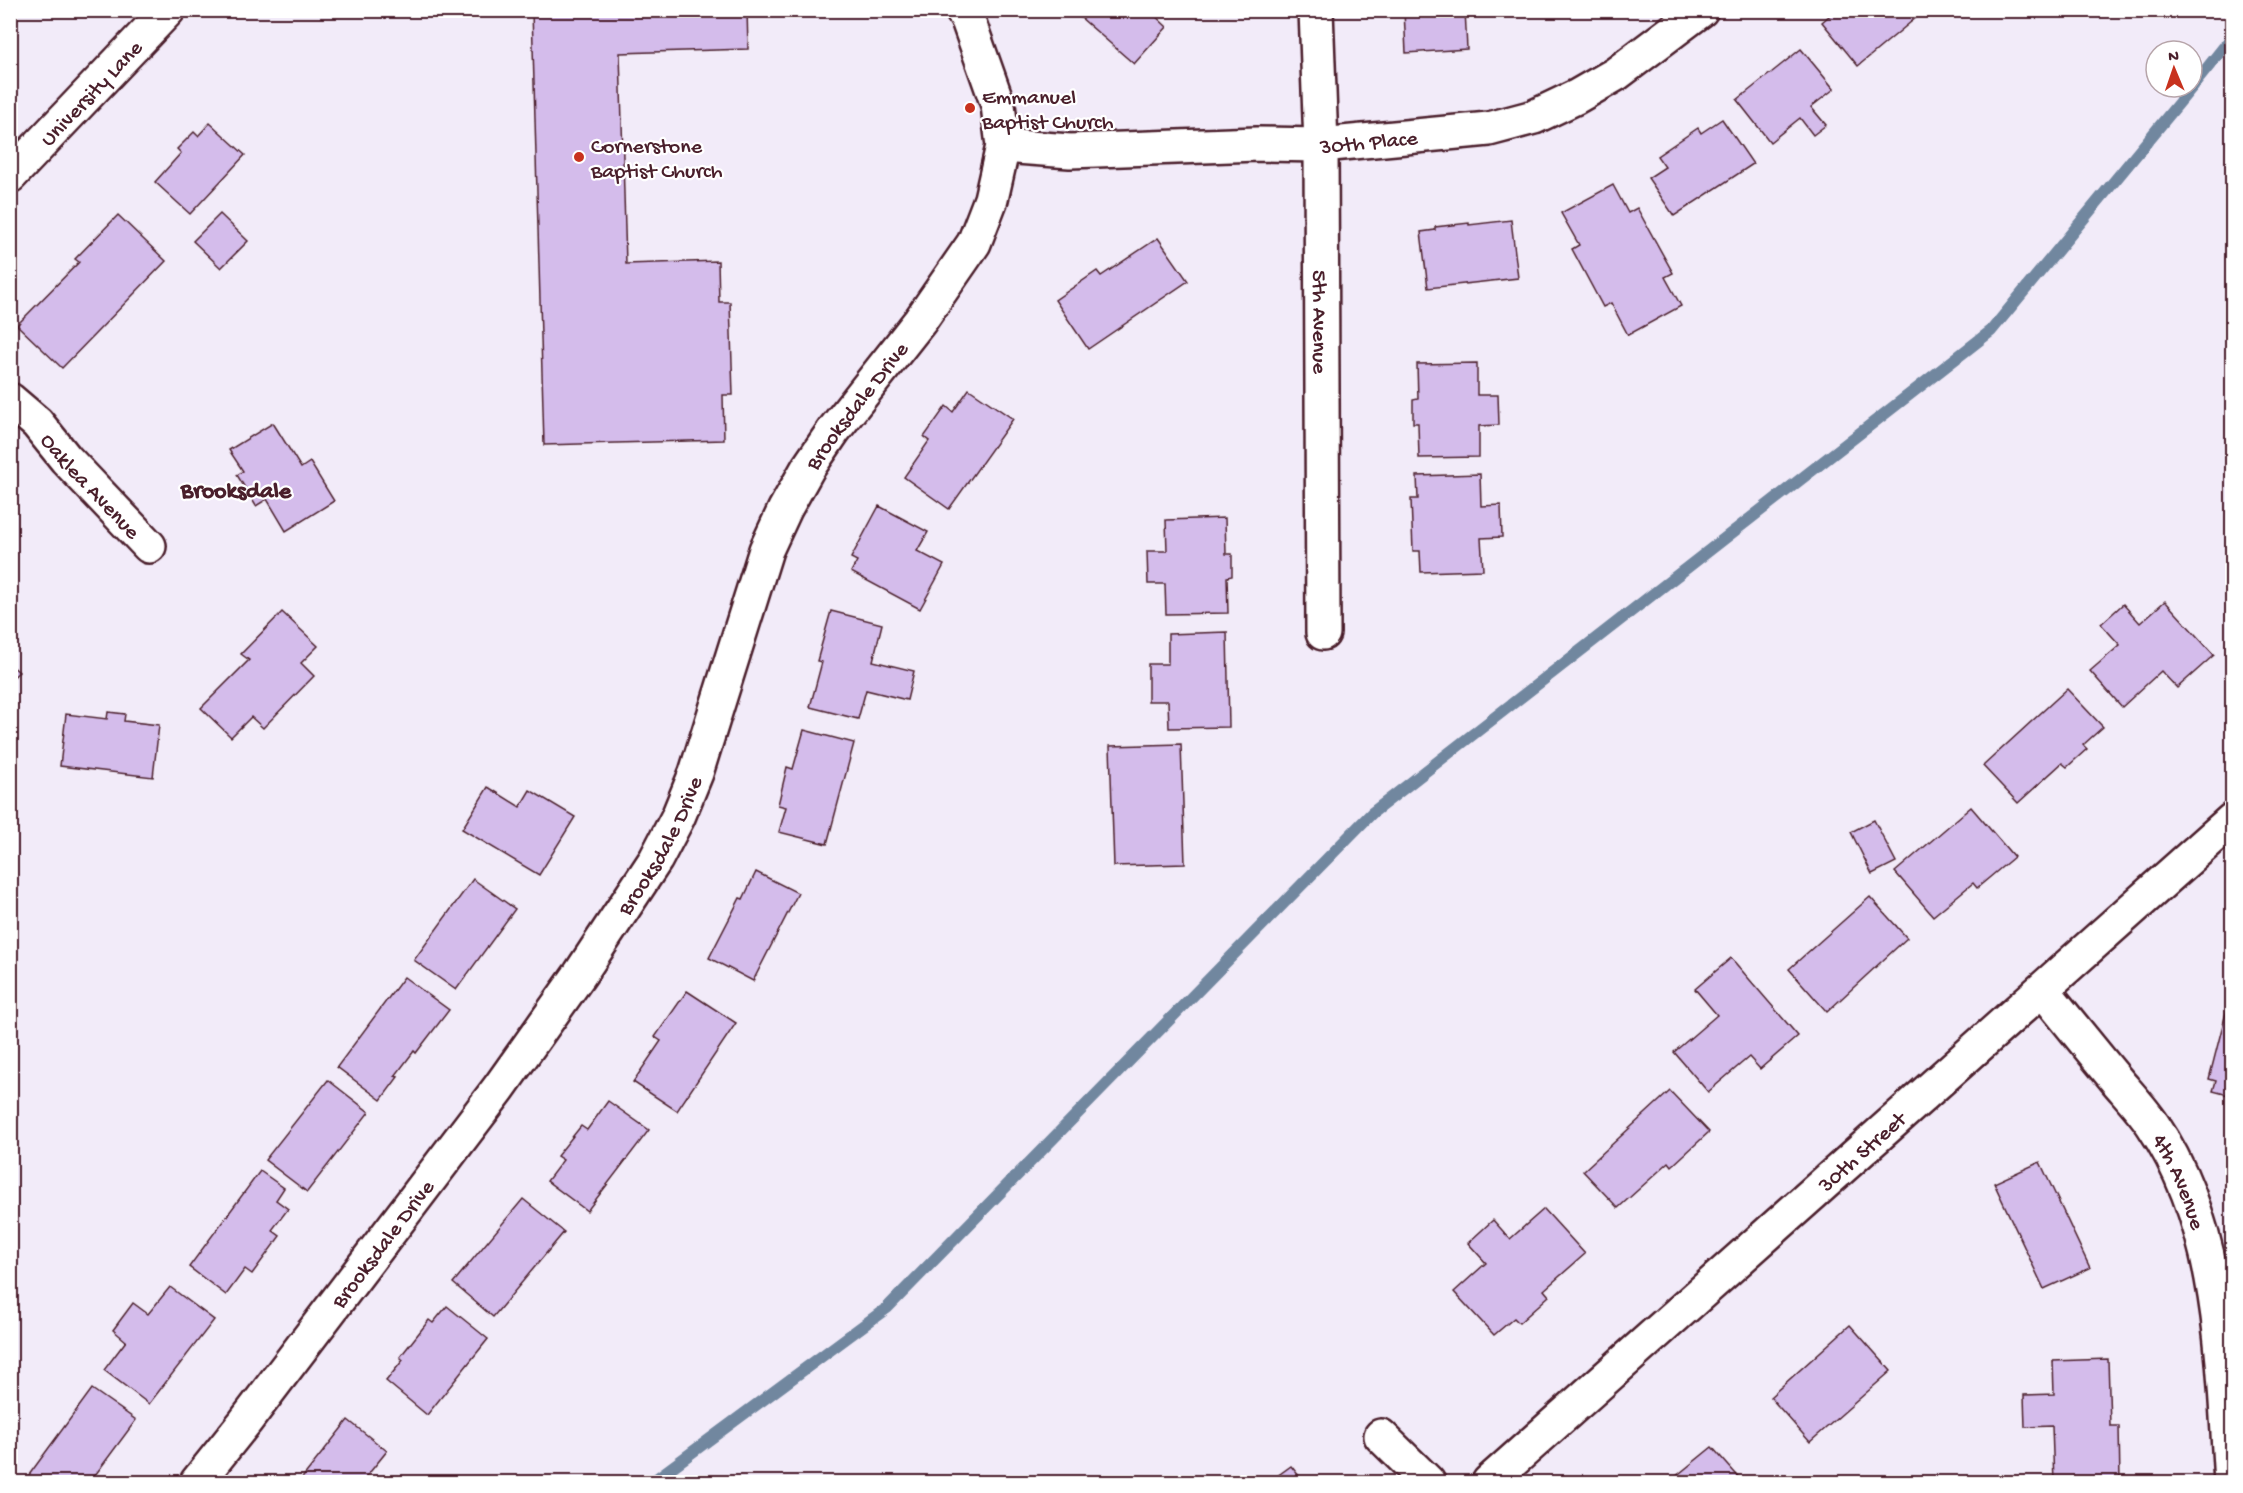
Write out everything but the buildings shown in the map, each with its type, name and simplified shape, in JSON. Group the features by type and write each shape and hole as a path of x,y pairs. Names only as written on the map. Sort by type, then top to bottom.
{"street":[{"name":"University Lane","path":"10,176 168,10"},
{"name":"Brooksdale Drive","path":"197,1482 499,1088 580,974 656,859 678,817 696,773 766,550 785,509 808,468 834,430 920,321 974,243 991,199 1003,146 998,105 968,20 962,10"},
{"name":"5th Avenue","path":"1316,10 1321,145 1323,633"},
{"name":"30th Place","path":"1003,146 1071,151 1257,144 1321,145 1489,129 1534,117 1576,97 1616,74 1701,10"},
{"name":"Oaklea Avenue","path":"10,400 37,423 66,459 149,546"},
{"name":"30th Street","path":"1489,1482 2232,820"},
{"name":"4th Avenue","path":"2043,990 2153,1125 2176,1167 2194,1210 2207,1256 2222,1349 2231,1482"},
{"path":"1381,1436 1428,1482"}],"waterway":[{"path":"2204,72 2232,37"},
{"path":"652,1482 887,1308 1372,813 1991,331 2182,99"}],"place":[{"name":"Emmanuel Baptist Church","path":"970,108"},
{"name":"Cornerstone Baptist Church","path":"579,157"}],"district":[{"name":"Brooksdale","path":"236,489"}]}
